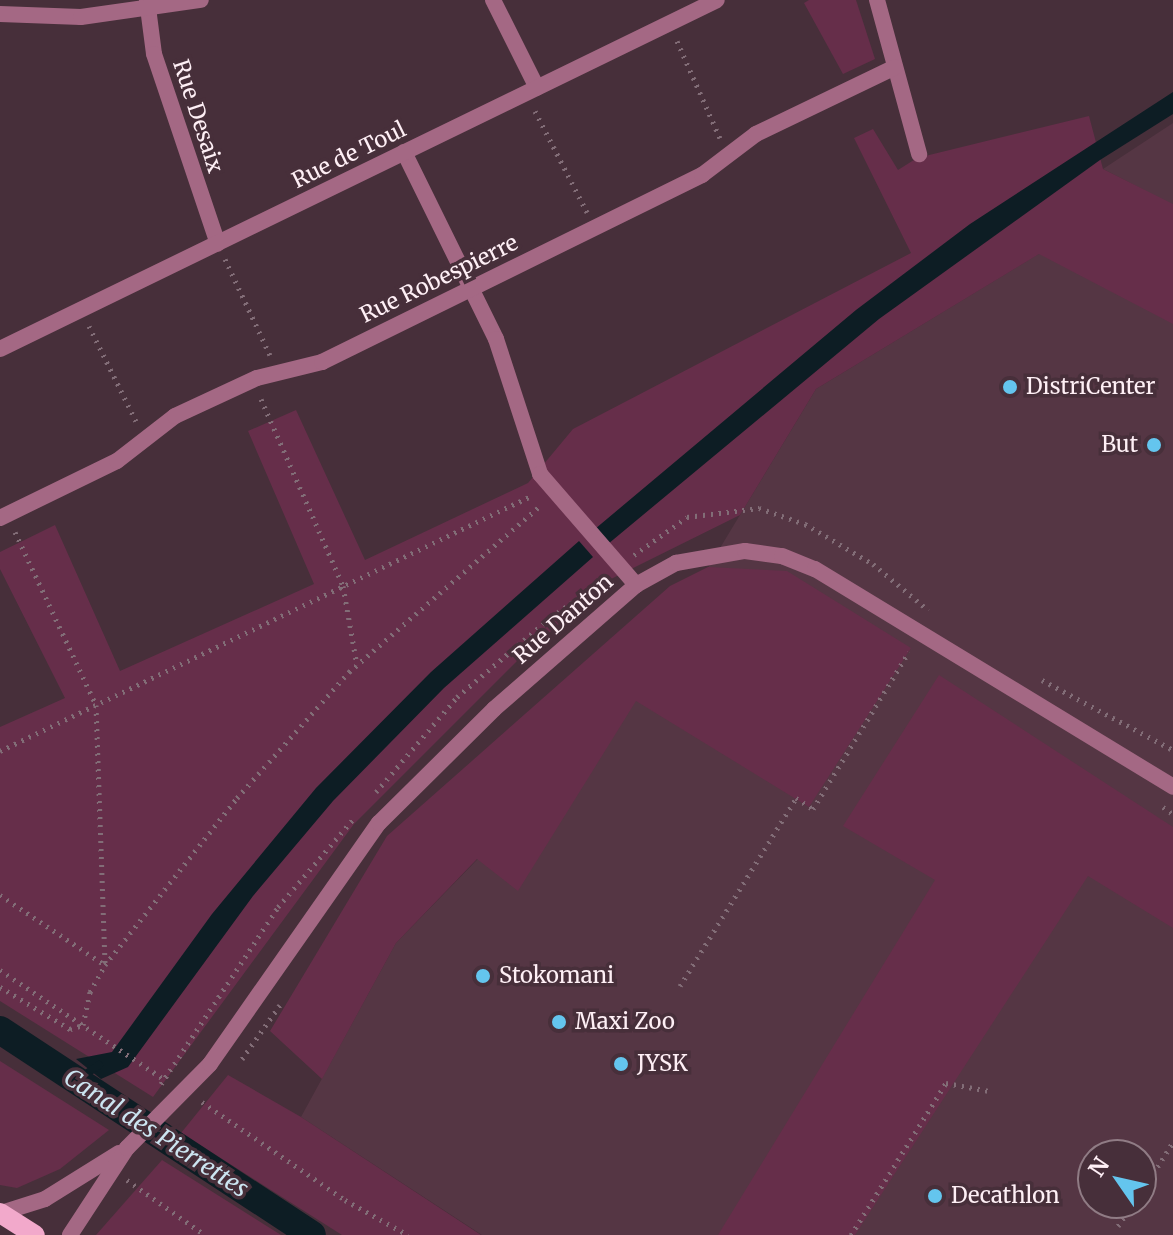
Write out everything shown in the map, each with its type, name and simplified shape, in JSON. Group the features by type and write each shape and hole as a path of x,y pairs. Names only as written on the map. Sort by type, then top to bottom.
{"main road":[{"path":"0,1213 35,1235"}],"street":[{"path":"0,14 81,17 147,5 201,0"},
{"path":"493,0 531,90"},
{"name":"Rue de Toul","path":"0,349 717,0"},
{"path":"877,0 919,154"},
{"name":"Rue Desaix","path":"147,5 154,54 218,244"},
{"name":"Rue Robespierre","path":"3,516 117,461 175,416 252,380 322,362 594,228 729,157 756,134 895,67"},
{"path":"404,152 496,339 532,454 551,491 636,585"},
{"name":"Rue Danton","path":"127,1148 180,1097 379,823 478,722 636,585 676,563 709,554 745,551 799,562 1173,787"},
{"path":"0,1213 45,1199 127,1148"},
{"path":"70,1235 127,1148"}],"path":[{"path":"669,24 729,157"},
{"path":"531,90 594,228"},
{"path":"218,244 278,375"},
{"path":"81,310 145,440"},
{"path":"252,380 343,586 357,665"},
{"path":"0,751 343,586 551,491"},
{"path":"83,1025 90,992 105,965 237,798 357,665 551,491"},
{"path":"374,795 457,697 551,617 620,568 679,520 719,509 759,508 805,524 873,564 935,614"},
{"path":"3,516 96,705 105,965"},
{"path":"897,645 923,660"},
{"path":"680,986 796,798 813,809 909,652"},
{"path":"1033,676 1173,750"},
{"path":"1152,801 1173,814"},
{"path":"162,1078 278,907 365,806"},
{"path":"0,895 105,965"},
{"path":"0,970 153,1071 180,1097 200,1101 345,1200 408,1235"},
{"path":"0,987 70,1029 83,1025"},
{"path":"232,1070 285,999"},
{"path":"851,1235 946,1083 989,1091"},
{"path":"191,1109 212,1090"},
{"path":"1157,1168 1173,1142"},
{"path":"125,1178 205,1235"},
{"path":"1118,1226 1123,1219"}],"shaded area":[{"path":"809,0 856,0 875,59 843,74 804,3"},
{"path":"1089,116 1103,169 1173,204 1173,324 1039,254 816,389 740,515 611,579 520,658 354,824 153,1097 0,1001 0,727 65,698 0,569 0,552 55,525 120,671 314,584 248,431 296,410 365,560 528,483 573,429 911,253 854,138 873,129 898,170 917,158"},
{"path":"1173,123 1173,1235 482,1235 301,1117 396,943 621,712 816,389 1144,190 1103,169"},
{"path":"708,567 787,571 911,648 809,807 636,701 518,891 477,859 396,943 322,1079 270,1031 387,836 670,586"},
{"path":"939,675 1173,827 1173,928 1088,876 855,1235 718,1235 935,880 843,826"},
{"path":"0,1061 109,1130 60,1169 17,1188 0,1185"},
{"path":"228,1075 301,1117 481,1235 342,1235 181,1133"},
{"path":"162,1160 281,1235 96,1235"}],"water":[{"path":"1173,92 1173,114 1100,160 879,319 608,544 595,529 856,310 970,224"},
{"path":"579,541 593,557 444,688 333,801 253,896 128,1067 101,1079 76,1059 112,1052 212,914 316,788 431,672"}],"waterway":[{"name":"Canal des Pierrettes","path":"0,1030 312,1235"},
{"path":"76,1081 99,1065"}],"place":[{"name":"DistriCenter","path":"1010,387"},
{"name":"But","path":"1154,445"},
{"name":"Stokomani","path":"483,976"},
{"name":"Maxi Zoo","path":"559,1022"},
{"name":"JYSK","path":"621,1064"},
{"name":"Decathlon","path":"935,1196"}]}
